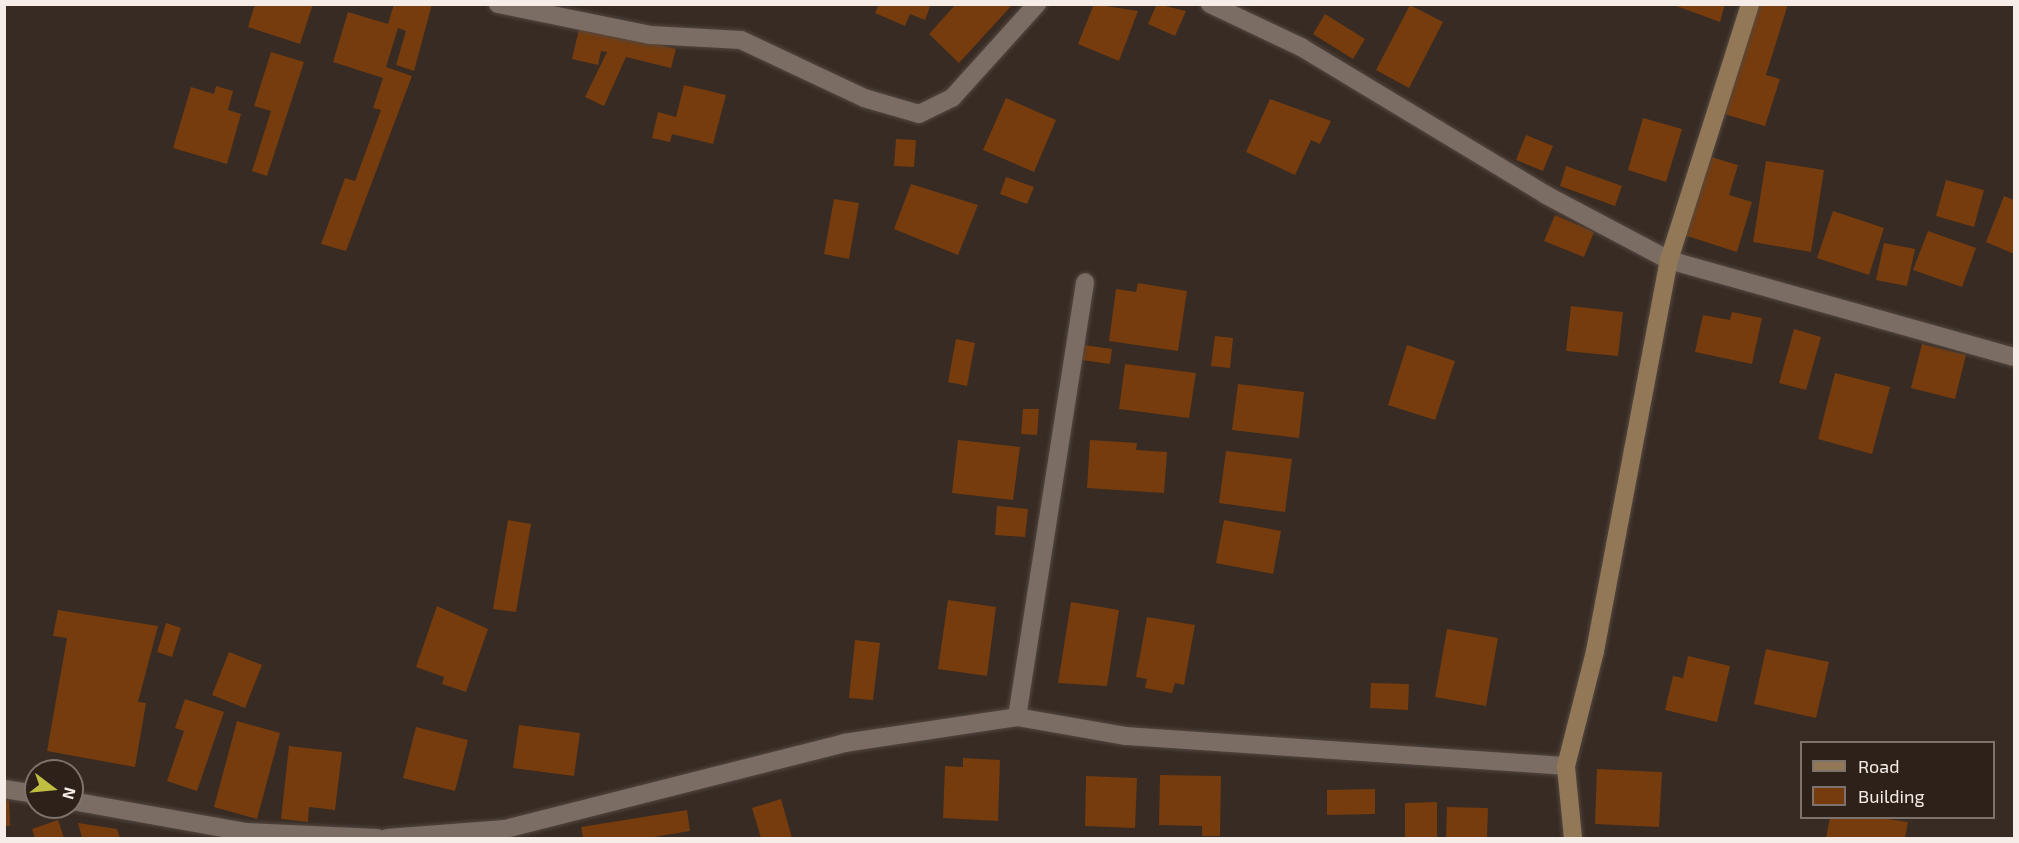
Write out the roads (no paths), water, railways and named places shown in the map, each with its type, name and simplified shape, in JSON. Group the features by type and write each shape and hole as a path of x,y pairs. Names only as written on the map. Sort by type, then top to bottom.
{"street":[{"path":"498,4 651,35 741,40 864,98 919,114 952,98 1037,4"},
{"path":"1210,4 1301,47 1546,195 1669,260 2014,357"},
{"path":"1573,838 1566,766 1595,651 1669,260 1750,4"},
{"path":"1017,717 1085,282"},
{"path":"387,838 508,834 844,743 1017,717 1125,736 1566,766"},
{"path":"4,789 24,792"},
{"path":"84,803 246,832 376,838"}]}
